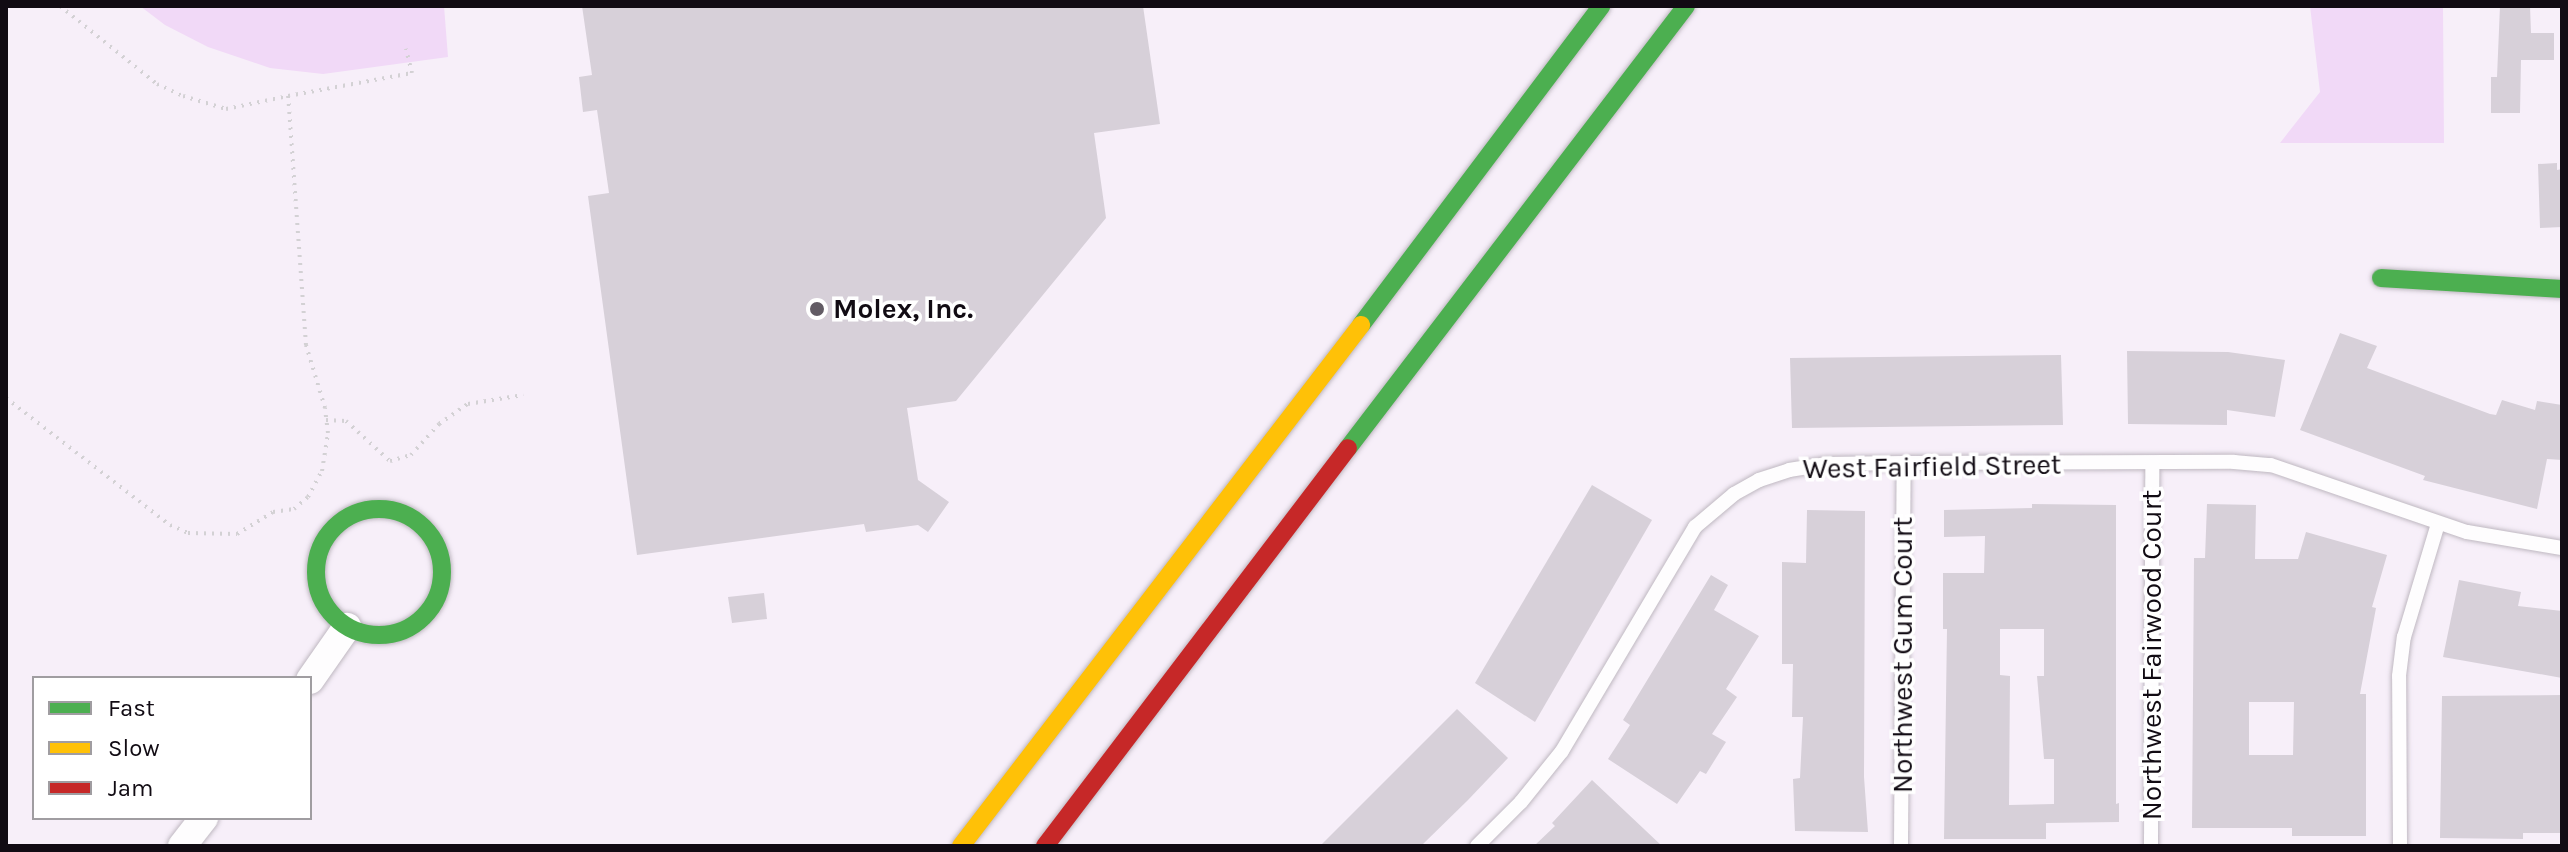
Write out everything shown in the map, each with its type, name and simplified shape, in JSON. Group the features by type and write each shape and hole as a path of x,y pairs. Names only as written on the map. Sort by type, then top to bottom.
{"main road":[{"path":"961,846 1319,381 1601,6"},
{"path":"1045,846 1686,6"},
{"path":"2381,278 2562,289"},
{"path":"389,509 410,516 427,529 438,547 442,577 433,606 419,621 401,632 383,636 347,627 330,613 319,593 315,572 325,541 347,517 367,510 389,509"}],"street":[{"path":"312,677 347,627"},
{"path":"182,846 202,820"}],"lane":[{"name":"West Fairfield Street","path":"1477,846 1521,802 1562,751 1680,549 1712,510 1759,480 1789,470 1826,464 1904,463 2152,465 2234,462 2271,465 2438,524 2528,545 2562,548"},
{"name":"Northwest Gum Court","path":"1901,846 1904,463"},
{"name":"Northwest Fairwood Court","path":"2151,846 2152,465"},
{"path":"2400,846 2399,676 2404,637 2438,524"}],"path":[{"path":"60,6 157,84 183,96 226,109 412,73 406,49"},
{"path":"6,398 170,525 188,533 237,534 265,516 294,509 308,497 322,471 328,447 326,420 306,345 288,96"},
{"path":"326,420 346,421 390,461 411,455 439,424 468,404 523,395"}],"shaded area":[{"path":"140,6 444,6 448,57 323,74 270,68 208,47 165,25"},
{"path":"2310,6 2443,6 2444,143 2280,143 2320,92"}],"building":[{"name":"Molex, Inc.","path":"582,6 1143,6 1160,124 1094,133 1106,218 956,401 907,408 918,480 949,502 928,532 918,525 866,532 864,524 637,555 588,196 609,193 597,110 583,112 579,77 592,75"},
{"path":"2500,6 2530,6 2531,33 2554,33 2554,60 2521,60 2520,113 2491,113 2491,77 2497,77"},
{"path":"2557,163 2557,170 2562,169 2562,227 2540,228 2538,164"},
{"path":"2340,333 2377,346 2367,368 2490,414 2496,415 2502,400 2535,410 2537,401 2562,405 2562,460 2547,459 2537,509 2423,480 2425,476 2300,430"},
{"path":"2127,351 2228,352 2285,360 2275,417 2227,410 2227,425 2128,424"},
{"path":"2061,355 2063,425 1792,428 1790,358"},
{"path":"1592,485 1652,520 1535,722 1475,683"},
{"path":"2032,504 2116,505 2116,804 2119,803 2119,822 2046,823 2046,839 1944,839 1947,629 1943,629 1943,573 1984,573 1985,536 1944,537 1944,510 2032,508","holes":["2000,629 2044,629 2044,676 2037,676 2044,759 2054,759 2054,804 2009,805 2010,676 2000,675"]},
{"path":"2207,504 2256,505 2255,559 2298,559 2306,532 2387,555 2372,607 2376,608 2360,694 2366,694 2366,836 2292,836 2292,828 2192,828 2194,558 2205,558","holes":["2249,702 2294,702 2293,755 2249,755"]},
{"path":"1807,510 1865,511 1864,777 1868,832 1795,831 1793,779 1800,778 1803,717 1792,717 1793,664 1782,664 1782,562 1806,563"},
{"path":"1711,575 1728,585 1714,610 1759,636 1726,689 1737,697 1712,734 1726,742 1706,774 1700,771 1677,804 1608,759 1630,725 1623,720"},
{"path":"2459,580 2521,592 2518,606 2562,611 2562,678 2443,657"},
{"path":"764,593 767,619 732,623 728,597"},
{"path":"2562,695 2562,833 2523,833 2523,839 2440,838 2442,696"},
{"path":"1457,709 1508,758 1468,800 1421,846 1320,846"},
{"path":"1592,780 1662,846 1534,846 1555,826 1552,823"}],"traffic: fast":[{"path":"1361,325 1601,6"},
{"path":"1348,448 1686,6"},
{"path":"2381,278 2562,289"},
{"path":"379,509 403,514 424,527 437,548 442,572 437,596 424,617 403,630 379,635 355,630 334,617 321,596 316,572 321,548 334,527 355,514 379,509"}],"traffic: slow":[{"path":"961,846 1361,325"}],"traffic: jam":[{"path":"1045,846 1348,448"}],"place":[{"name":"Molex, Inc.","path":"817,309"}]}
